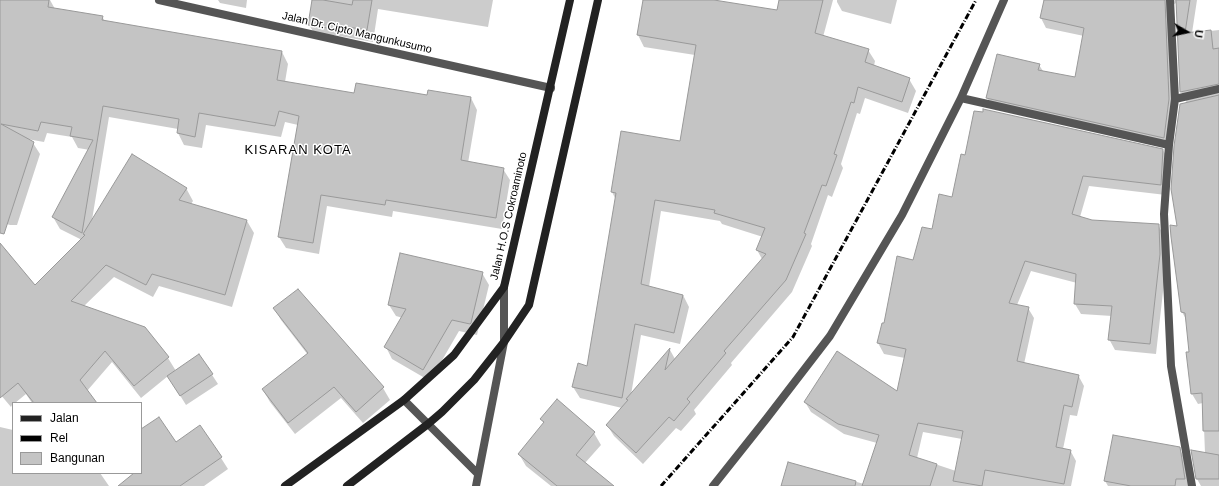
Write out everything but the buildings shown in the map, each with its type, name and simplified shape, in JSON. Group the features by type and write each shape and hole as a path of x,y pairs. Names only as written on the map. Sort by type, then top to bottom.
{"main road":[{"name":"Jalan H.O.S Cokroaminoto","path":"284,486 404,400 454,355 504,287 551,88 570,0"},
{"path":"347,486 428,424 474,380 504,342 529,305 598,0"}],"street":[{"name":"Jalan Dr. Cipto Mangunkusumo","path":"159,0 551,88"},
{"path":"713,486 830,336 902,215 961,98 1004,0"},
{"path":"1170,0 1174,99 1164,214 1171,366 1192,486"},
{"path":"1174,99 1219,89"},
{"path":"961,98 1169,145"},
{"path":"476,486 504,342 504,287"},
{"path":"404,400 478,474"}],"railway":[{"path":"661,486 793,337 976,0"}],"district":[{"name":"KISARAN KOTA","path":"298,150"}]}
